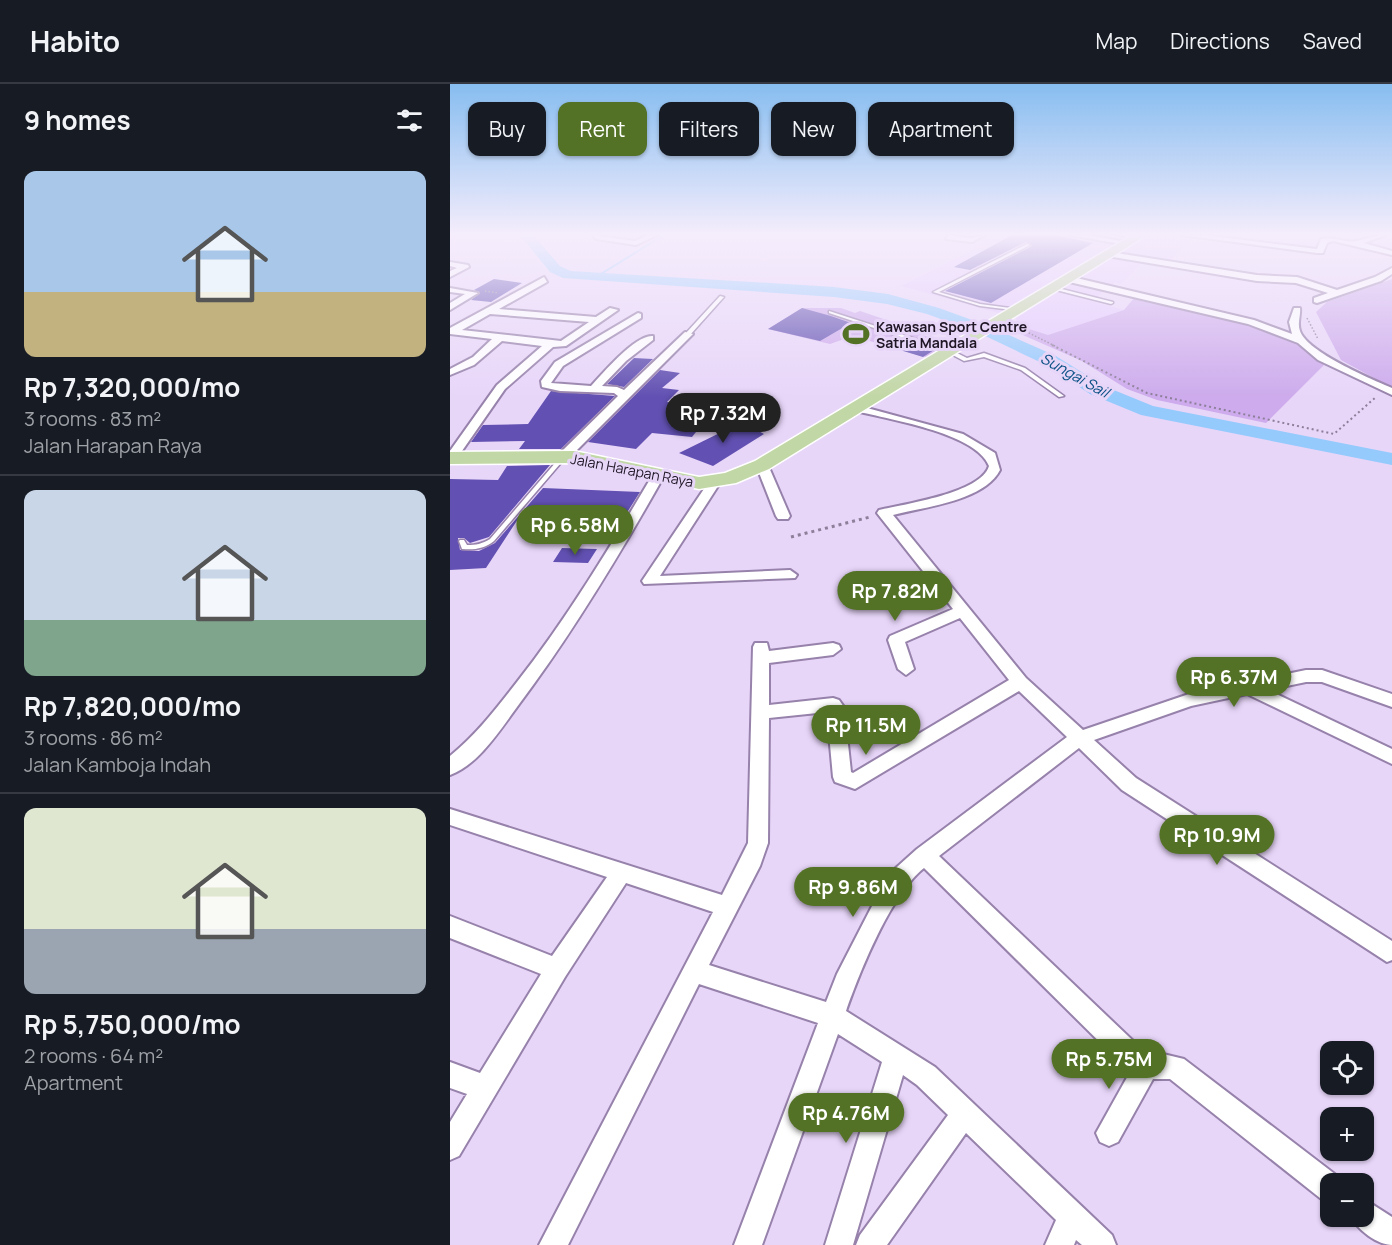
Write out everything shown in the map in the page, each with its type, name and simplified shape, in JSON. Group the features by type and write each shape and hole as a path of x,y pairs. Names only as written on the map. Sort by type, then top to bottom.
{"main road":[{"path":"1016,312 1052,289"},
{"name":"Jalan Harapan Raya","path":"451,458 522,460 564,456 690,482 714,483 762,465 1016,312"}],"street":[{"path":"450,307 474,293 459,289"},
{"path":"451,331 527,289"},
{"path":"1111,289 1251,322 1303,342 1327,363 1388,391"},
{"path":"1325,289 1336,293"},
{"path":"1317,300 1347,289"},
{"path":"451,331 498,339 563,344 613,310"},
{"path":"1297,310 1293,321 1303,342"},
{"path":"487,311 597,320"},
{"path":"624,396 617,390 551,387 546,384 546,381 559,364 638,316"},
{"path":"564,456 688,334"},
{"path":"594,389 622,359 650,338"},
{"path":"450,372 462,368 487,351 498,339"},
{"path":"451,458 501,387 550,344"},
{"path":"856,408 964,437 990,451 995,460 995,469 988,479 974,488 884,513 1020,682 1078,739 1129,784 1387,951"},
{"path":"762,465 783,516"},
{"path":"450,767 475,746 492,727 548,654 602,573 658,476"},
{"path":"714,483 649,580 790,575"},
{"path":"906,669 896,640 961,611"},
{"path":"553,1245 726,906 753,859 758,843 761,652 833,649"},
{"path":"748,1245 854,962 895,882 924,855 1078,739 1189,700 1306,676 1322,676 1392,701"},
{"path":"760,712 833,705 842,777 855,782 1020,682"},
{"path":"1249,688 1392,757"},
{"path":"450,817 726,906"},
{"path":"924,855 1145,1070"},
{"path":"450,1147 557,969 622,872"},
{"path":"450,927 557,969"},
{"path":"693,971 832,1016 926,1076 1072,1220 1102,1245"},
{"path":"839,1245 896,1056"},
{"path":"1109,1133 1145,1070 1159,1065 1175,1068 1320,1180"},
{"path":"450,1075 485,1088"},
{"path":"870,1245 965,1113"},
{"path":"1059,1245 1072,1220"},
{"path":"1374,1221 1392,1235"}],"lane":[{"path":"941,289 935,292 1016,312"},
{"path":"1058,289 1111,303"},
{"path":"688,334 722,297"},
{"path":"831,312 955,349 966,360 984,355 1023,369 1060,396"},
{"path":"462,541 464,547 474,548 484,546 492,540 564,456"}],"path":[{"path":"1317,300 1306,310 1307,318 1320,341"},
{"path":"1016,312 1020,319 1021,329 1147,393 1335,434 1388,391"},
{"path":"791,537 884,513"}],"shaded area":[{"path":"913,289 1106,289 1092,301 1124,310 1048,335 1014,324 1017,318"},
{"path":"1363,289 1392,289 1392,388 1341,360 1316,312 1327,302"},
{"path":"1134,298 1252,325 1298,343 1324,365 1266,423 1157,400 1127,389 1082,361 1007,328 1014,324 1048,335 1124,310"},
{"name":"Kawasan Sport Centre Satria Mandala","path":"802,308 841,308 855,313 860,311 925,333 922,335 957,344 933,359 859,338 854,341 844,339 830,344 768,329"}],"building":[{"path":"512,289 491,302 471,300 480,293 474,290"},
{"path":"949,289 1014,289 991,303 945,291"},
{"path":"802,308 851,323 820,341 768,329"},
{"path":"893,337 934,350 923,357 880,344"},
{"path":"634,358 653,359 624,387 607,384"},
{"path":"660,370 680,373 662,388 679,390 667,402 716,407 692,437 652,433 636,449 588,442"},
{"path":"551,391 615,396 561,449 519,449 525,441 471,442 483,425 528,424"},
{"path":"742,422 764,434 713,466 679,453"},
{"path":"550,465 489,537 470,543 464,538 458,538 460,550 479,551 495,543 543,488 640,492 623,519 520,516 486,568 450,570 450,479 498,480 507,466"},
{"path":"562,548 597,549 588,563 553,562"}],"waterway":[{"name":"Sungai Sail","path":"790,289 888,299 933,311 985,330 1050,360 1097,390 1148,411 1392,459"}],"place":[{"name":"Kawasan Sport Centre Satria Mandala","path":"856,334"}]}
